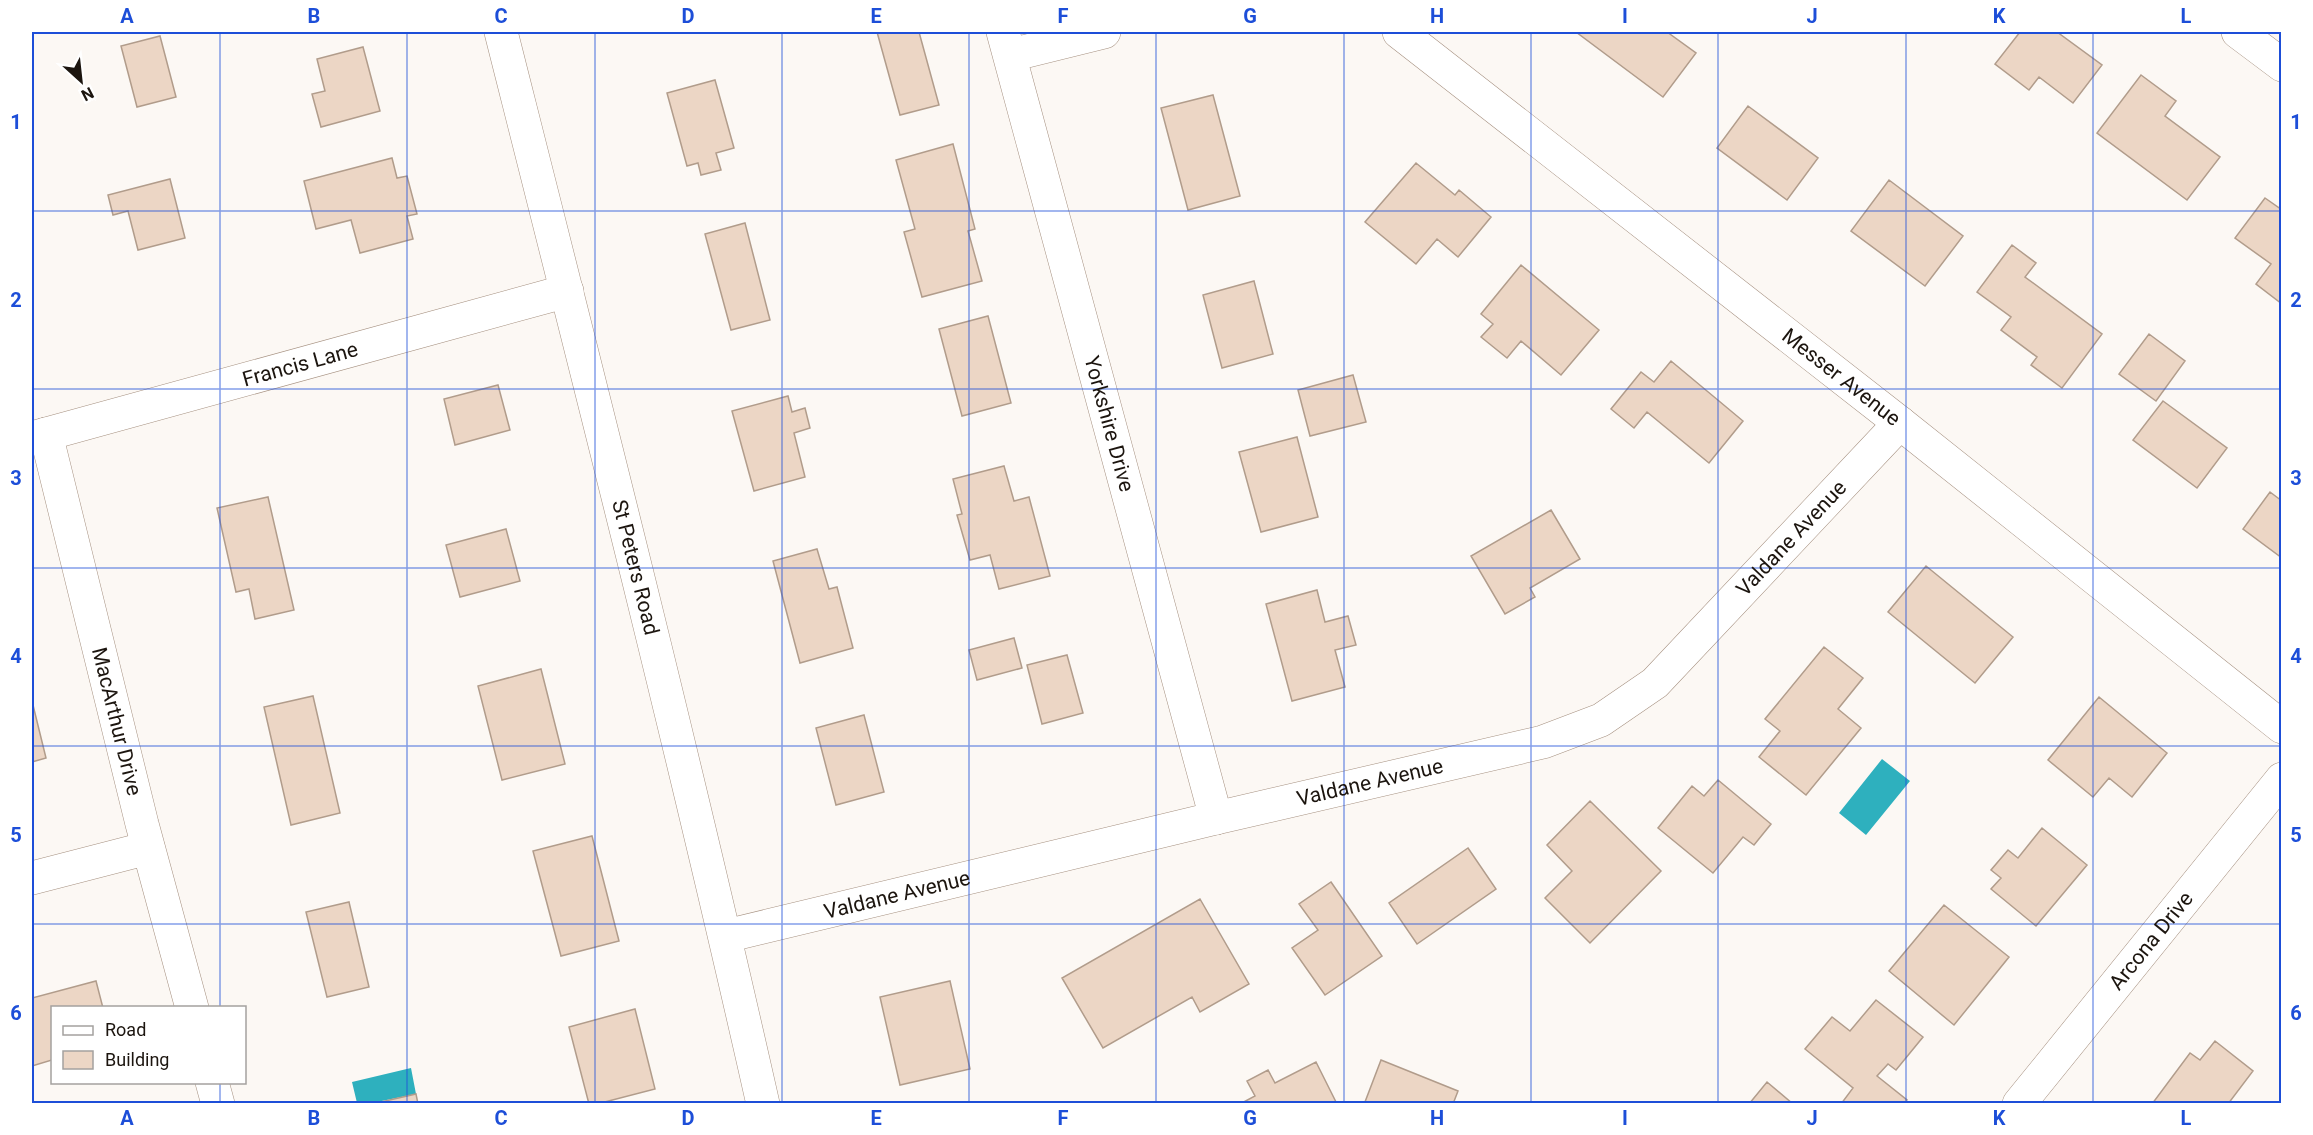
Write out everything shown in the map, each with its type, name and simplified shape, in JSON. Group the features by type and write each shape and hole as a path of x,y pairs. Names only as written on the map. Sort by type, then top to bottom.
{"street":[{"name":"St Peters Road","path":"501,32 726,936 764,1104"},
{"path":"1007,43 1104,32"},
{"name":"Messer Avenue","path":"1399,32 1900,423 2282,727"},
{"path":"2238,32 2282,65"},
{"name":"Yorkshire Drive","path":"1007,43 1216,818"},
{"name":"Francis Lane","path":"39,436 567,291"},
{"name":"Valdane Avenue","path":"726,936 1543,742 1601,720 1655,683 1900,423"},
{"name":"MacArthur Drive","path":"39,436 191,1006"},
{"name":"Arcona Drive","path":"2019,1104 2282,778"},
{"path":"32,878 148,848"},
{"path":"212,1084 218,1104"}],"water":[{"path":"1882,759 1910,781 1866,835 1839,813"},
{"path":"411,1068 416,1094 372,1103 357,1103 352,1082"}],"building":[{"path":"877,32 919,32 939,105 900,115"},
{"path":"1576,32 1667,32 1696,53 1663,97"},
{"path":"2020,32 2057,32 2102,65 2073,103 2039,77 2029,90 1995,64"},
{"path":"160,36 176,97 137,107 121,46"},
{"path":"363,47 380,111 321,127 312,94 325,91 317,59"},
{"path":"2141,75 2176,101 2165,116 2220,157 2187,200 2097,133"},
{"path":"715,80 734,148 716,153 721,170 701,175 698,163 687,166 667,93"},
{"path":"1213,95 1240,196 1188,210 1161,108"},
{"path":"1748,106 1818,158 1787,200 1717,148"},
{"path":"953,144 975,229 968,231 982,281 922,297 904,232 915,229 896,160"},
{"path":"392,158 397,178 407,176 417,214 407,216 413,239 360,253 351,220 316,229 304,181"},
{"path":"1416,163 1455,195 1459,190 1491,217 1458,257 1437,239 1416,264 1365,222"},
{"path":"170,179 185,238 138,250 128,211 113,215 108,195"},
{"path":"1889,180 1963,236 1925,286 1851,231"},
{"path":"2265,198 2282,210 2282,304 2256,284 2271,264 2235,238"},
{"path":"745,223 770,320 731,330 705,234"},
{"path":"2012,245 2036,263 2025,277 2102,334 2062,388 2031,365 2037,357 2001,330 2011,317 1977,292"},
{"path":"1521,265 1599,330 1561,375 1521,341 1507,358 1481,337 1493,324 1481,314"},
{"path":"1254,281 1273,354 1222,368 1203,295"},
{"path":"988,316 1011,403 962,416 939,329"},
{"path":"2149,334 2185,361 2156,401 2119,374"},
{"path":"1671,361 1743,421 1709,463 1647,412 1634,428 1611,409 1641,372 1654,382"},
{"path":"1353,375 1366,422 1310,436 1298,390"},
{"path":"498,385 510,430 455,445 444,399"},
{"path":"788,396 792,412 805,408 810,428 794,433 805,477 754,491 732,411"},
{"path":"2163,401 2227,448 2197,488 2133,440"},
{"path":"1297,437 1318,517 1261,532 1239,452"},
{"path":"1004,466 1014,501 1029,497 1050,576 999,589 990,555 970,560 957,515 962,514 953,479"},
{"path":"2270,492 2282,501 2282,558 2243,529"},
{"path":"268,497 294,610 255,619 249,589 236,592 217,508"},
{"path":"1551,510 1580,559 1530,588 1535,597 1505,614 1471,556"},
{"path":"506,529 520,581 460,597 446,545"},
{"path":"817,549 829,589 837,587 853,648 800,663 773,561"},
{"path":"1926,566 2013,637 1975,683 1888,612"},
{"path":"1317,590 1325,622 1348,616 1356,645 1335,650 1345,687 1292,701 1266,604"},
{"path":"1014,638 1022,668 977,680 969,650"},
{"path":"1824,647 1863,678 1838,709 1861,728 1806,795 1759,757 1780,731 1765,719"},
{"path":"1067,655 1083,713 1042,724 1027,665"},
{"path":"541,669 565,764 502,780 478,686"},
{"path":"313,696 340,813 291,825 264,707"},
{"path":"2099,697 2167,753 2132,797 2109,778 2093,797 2048,760"},
{"path":"32,701 46,758 32,762"},
{"path":"864,715 884,792 836,805 816,728"},
{"path":"1718,780 1771,824 1754,845 1743,837 1713,873 1658,828 1692,786 1704,796"},
{"path":"1590,801 1661,871 1590,943 1545,898 1572,871 1547,845"},
{"path":"2042,828 2087,865 2036,926 1991,889 2001,878 1991,870 2008,850 2018,858"},
{"path":"592,836 619,941 561,956 533,851"},
{"path":"1468,848 1496,889 1417,944 1389,903"},
{"path":"1331,882 1382,956 1325,995 1292,948 1318,930 1299,904"},
{"path":"1200,899 1249,984 1200,1012 1192,997 1103,1048 1062,978"},
{"path":"349,902 369,987 327,997 306,912"},
{"path":"1944,905 2009,957 1954,1025 1889,971"},
{"path":"96,981 102,1006 51,1006 51,1060 32,1066 32,998"},
{"path":"950,981 970,1069 900,1085 880,997"},
{"path":"1876,1000 1923,1037 1896,1070 1888,1064 1877,1076 1907,1100 1904,1104 1841,1104 1853,1088 1805,1049 1832,1017 1850,1031"},
{"path":"635,1009 655,1089 589,1104 569,1027"},
{"path":"2215,1041 2253,1071 2228,1104 2152,1104 2190,1053 2200,1060"},
{"path":"1381,1060 1458,1091 1453,1104 1369,1104 1365,1102"},
{"path":"1316,1062 1337,1104 1240,1104 1255,1096 1247,1081 1268,1070 1275,1083"},
{"path":"1767,1082 1793,1104 1749,1104"},
{"path":"416,1094 418,1104 372,1104"}]}
